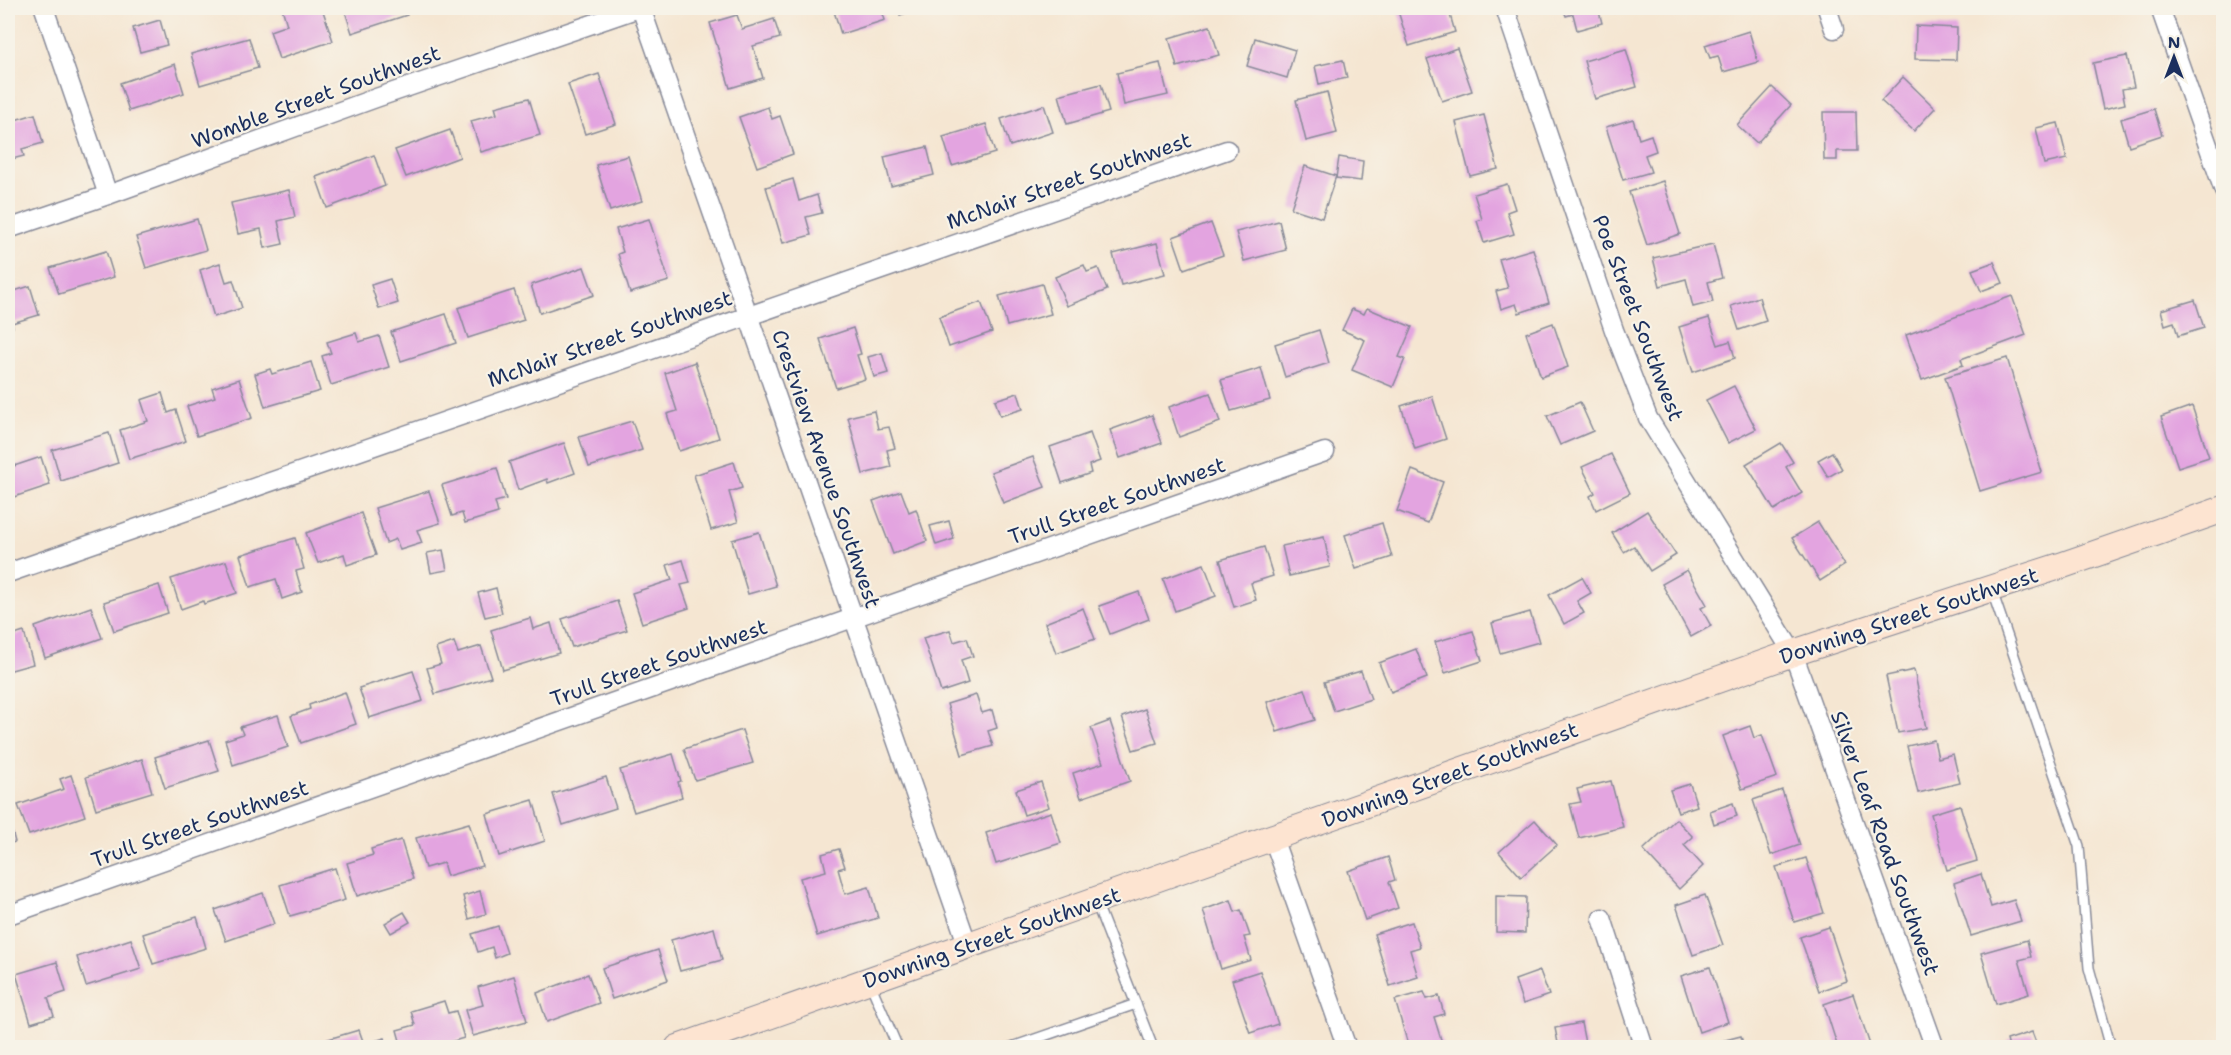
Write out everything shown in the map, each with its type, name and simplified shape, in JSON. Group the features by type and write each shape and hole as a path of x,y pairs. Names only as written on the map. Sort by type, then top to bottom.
{"street":[{"path":"44,8 108,195"},
{"name":"Womble Street Southwest","path":"8,229 387,94 640,8"},
{"name":"Crestview Avenue Southwest","path":"640,8 968,946"},
{"name":"Poe Street Southwest","path":"1505,8 1614,330 1648,417 1793,653"},
{"path":"1827,8 1834,28"},
{"path":"2160,8 2217,154 2223,191"},
{"name":"McNair Street Southwest","path":"8,573 1227,150"},
{"name":"Trull Street Southwest","path":"8,915 1325,452"},
{"name":"Downing Street Southwest","path":"678,1047 1096,902 1793,653 1991,589 2223,509"},
{"name":"Silver Leaf Road Southwest","path":"1793,653 1935,1047"},
{"path":"1273,838 1347,1047"},
{"path":"1602,918 1644,1047"}],"lane":[{"path":"1991,589 2079,846 2089,968 2111,1047"},
{"path":"1096,902 1153,1047"},
{"path":"869,981 897,1047"},
{"path":"1009,1047 1136,1004"}],"building":[{"path":"282,8 322,8 333,41 279,59 270,31 287,25"},
{"path":"344,8 405,8 407,15 352,33"},
{"path":"833,8 881,8 885,20 841,34"},
{"path":"898,8 922,8 900,15"},
{"path":"1397,8 1421,8 1423,14 1448,8 1455,32 1409,46"},
{"path":"1563,8 1598,8 1602,23 1577,30 1573,14 1566,16"},
{"path":"737,15 742,29 774,19 780,38 753,46 763,78 730,88 710,23"},
{"path":"160,20 167,45 140,52 133,28"},
{"path":"1210,26 1219,55 1177,67 1169,38"},
{"path":"1916,26 1957,28 1956,60 1915,59"},
{"path":"1749,31 1758,62 1723,72 1718,56 1710,58 1705,45"},
{"path":"249,38 258,68 200,85 191,54"},
{"path":"1255,38 1295,50 1287,78 1247,66"},
{"path":"1457,48 1472,91 1442,101 1427,59"},
{"path":"1626,49 1637,87 1595,99 1584,61"},
{"path":"2127,56 2134,87 2122,89 2125,104 2103,109 2093,63"},
{"path":"1343,60 1347,78 1319,84 1315,66"},
{"path":"1160,63 1168,95 1124,105 1117,73"},
{"path":"175,64 184,93 129,111 120,83"},
{"path":"599,74 616,124 585,134 568,84"},
{"path":"1903,77 1935,108 1914,131 1881,101"},
{"path":"1101,84 1109,112 1067,124 1059,95"},
{"path":"1772,87 1791,105 1757,143 1737,125"},
{"path":"1327,92 1337,133 1306,141 1296,100"},
{"path":"529,98 540,135 481,152 471,121 497,114 495,107"},
{"path":"1044,105 1053,132 1010,146 1001,119"},
{"path":"768,107 772,119 780,116 793,154 757,167 739,117"},
{"path":"2154,109 2162,135 2129,146 2121,119"},
{"path":"1823,112 1856,112 1857,151 1837,151 1837,160 1824,160"},
{"path":"35,114 43,143 22,149 24,156 8,160 8,122"},
{"path":"1484,115 1498,169 1470,176 1456,122"},
{"path":"1633,119 1639,139 1651,135 1656,151 1645,155 1651,172 1623,180 1606,127"},
{"path":"2058,123 2067,159 2044,164 2036,128"},
{"path":"986,124 995,153 952,166 943,137"},
{"path":"450,130 460,157 406,177 395,150"},
{"path":"927,147 934,175 891,186 884,157"},
{"path":"374,155 385,186 327,208 316,177"},
{"path":"628,156 642,201 610,211 596,165"},
{"path":"1339,157 1363,161 1361,181 1336,178"},
{"path":"1305,166 1336,176 1322,218 1291,208"},
{"path":"793,179 799,201 817,195 822,213 806,217 811,235 783,243 766,187"},
{"path":"1663,181 1680,234 1647,245 1629,192"},
{"path":"1507,184 1515,209 1507,212 1514,234 1484,243 1477,221 1482,219 1474,194"},
{"path":"289,190 295,217 278,221 283,244 265,248 261,229 238,234 231,203"},
{"path":"197,219 206,250 146,268 136,237"},
{"path":"649,219 669,281 630,293 618,254 623,252 616,229"},
{"path":"1279,221 1286,250 1244,261 1236,232"},
{"path":"1211,223 1223,255 1184,269 1173,237"},
{"path":"1157,243 1165,274 1121,285 1113,254"},
{"path":"1713,244 1722,278 1708,282 1713,302 1693,307 1686,279 1660,286 1653,258"},
{"path":"1533,249 1549,303 1519,313 1516,304 1501,309 1496,291 1508,288 1499,259"},
{"path":"106,251 114,277 59,294 50,268"},
{"path":"1994,262 2003,283 1981,291 1972,270"},
{"path":"220,263 226,282 233,280 242,308 214,317 200,270"},
{"path":"1084,265 1087,272 1098,268 1107,290 1067,306 1055,277"},
{"path":"584,267 594,295 540,313 531,285"},
{"path":"390,279 398,303 379,309 371,285"},
{"path":"1042,284 1051,314 1007,326 999,296"},
{"path":"30,286 39,315 12,323 13,327 8,329 8,293"},
{"path":"514,290 524,320 468,338 458,308"},
{"path":"2012,296 2026,335 1961,359 1963,365 1922,380 1906,335"},
{"path":"1759,297 1766,321 1739,330 1731,306"},
{"path":"2195,300 2204,328 2178,336 2174,322 2165,325 2161,310"},
{"path":"981,302 992,332 949,347 939,317"},
{"path":"1367,308 1412,327 1399,357 1405,359 1393,387 1352,370 1365,340 1342,330 1352,309 1364,314"},
{"path":"446,314 456,343 401,361 391,332"},
{"path":"1709,318 1718,345 1730,341 1735,358 1693,372 1679,327"},
{"path":"1553,323 1568,367 1541,377 1526,333"},
{"path":"853,328 861,354 857,355 865,379 836,388 820,339"},
{"path":"1319,330 1329,363 1285,377 1275,344"},
{"path":"356,333 359,342 379,336 389,367 331,385 322,356 331,353 327,342"},
{"path":"882,353 888,373 874,377 868,357"},
{"path":"2007,358 2042,472 1980,491 1945,377"},
{"path":"311,362 320,391 265,407 255,374 270,369 272,374"},
{"path":"695,362 719,438 679,451 667,414 677,411 665,373"},
{"path":"1261,368 1270,400 1231,411 1221,380"},
{"path":"239,379 252,418 197,436 187,406 215,397 212,388"},
{"path":"1734,386 1756,429 1728,443 1706,400"},
{"path":"162,393 168,413 176,410 186,441 129,459 120,430 148,421 141,400"},
{"path":"1018,393 1023,409 1000,416 995,400"},
{"path":"1210,393 1220,422 1179,437 1169,407"},
{"path":"1432,396 1446,439 1415,449 1401,406"},
{"path":"1580,402 1593,431 1560,445 1547,416"},
{"path":"2192,406 2209,457 2178,467 2161,417"},
{"path":"874,411 878,429 889,427 895,448 887,450 891,467 863,474 848,417"},
{"path":"1152,415 1162,443 1120,458 1110,430"},
{"path":"632,421 642,450 589,467 579,437"},
{"path":"109,433 118,463 61,481 52,450"},
{"path":"1090,433 1100,461 1089,465 1091,473 1062,483 1050,447"},
{"path":"564,443 575,473 548,483 547,479 518,490 509,462"},
{"path":"1781,443 1793,462 1786,467 1802,493 1774,510 1746,464"},
{"path":"1832,452 1842,469 1828,477 1818,460"},
{"path":"1611,454 1630,493 1596,510 1590,496 1595,493 1582,467"},
{"path":"41,457 50,485 8,499 8,468"},
{"path":"1033,457 1045,487 1003,503 991,472"},
{"path":"734,462 742,488 729,492 738,522 711,530 694,475"},
{"path":"497,468 506,499 495,502 498,513 465,523 462,513 452,516 442,485"},
{"path":"1412,470 1443,482 1428,523 1397,511"},
{"path":"429,491 440,523 417,530 422,543 400,550 396,539 386,543 375,508"},
{"path":"901,491 909,512 916,509 927,541 893,554 873,501"},
{"path":"1647,511 1676,555 1650,571 1634,546 1624,552 1612,533"},
{"path":"361,513 376,555 347,565 344,554 318,563 306,533"},
{"path":"949,521 954,539 936,545 930,526"},
{"path":"1818,522 1845,565 1820,581 1792,538"},
{"path":"1382,523 1392,557 1356,569 1345,535"},
{"path":"759,532 776,586 748,594 732,540"},
{"path":"1324,537 1330,567 1289,576 1282,546"},
{"path":"295,538 304,569 296,571 302,592 282,599 276,579 250,587 240,555"},
{"path":"1264,547 1273,576 1251,583 1256,600 1234,607 1220,560"},
{"path":"443,550 447,570 431,573 427,553"},
{"path":"683,560 690,583 681,585 689,608 642,623 632,593 672,580 667,565"},
{"path":"226,561 237,593 181,609 171,579"},
{"path":"1204,564 1216,596 1175,611 1163,579"},
{"path":"1687,570 1707,605 1701,608 1711,626 1691,637 1662,584"},
{"path":"1582,577 1591,593 1577,601 1584,613 1564,624 1549,595"},
{"path":"159,585 168,613 114,631 104,602"},
{"path":"496,588 502,613 485,617 478,593"},
{"path":"1139,592 1149,619 1110,634 1099,606"},
{"path":"617,601 627,630 572,647 562,619"},
{"path":"91,607 102,638 45,658 35,627"},
{"path":"1083,608 1095,639 1056,653 1045,623"},
{"path":"1530,612 1539,642 1500,653 1492,623"},
{"path":"530,618 533,629 551,623 559,653 503,670 491,630"},
{"path":"950,630 954,642 967,638 973,656 961,660 968,683 941,692 923,638"},
{"path":"1473,631 1482,661 1445,673 1435,642"},
{"path":"24,632 33,664 8,671 8,637"},
{"path":"454,642 458,653 481,646 491,677 435,694 427,668 441,664 436,648"},
{"path":"1416,649 1427,678 1391,692 1379,663"},
{"path":"1914,670 1926,728 1898,733 1886,676"},
{"path":"413,671 423,701 369,718 359,688"},
{"path":"1361,671 1371,699 1334,711 1324,682"},
{"path":"1305,689 1315,720 1277,732 1267,702"},
{"path":"345,692 356,724 301,743 291,716 310,709 309,705"},
{"path":"976,695 982,713 992,710 997,728 988,731 993,746 962,755 947,704"},
{"path":"1145,709 1157,743 1133,750 1122,717"},
{"path":"278,715 288,747 233,765 225,740 243,734 240,727"},
{"path":"1110,721 1130,781 1081,798 1073,773 1103,763 1091,728"},
{"path":"1750,726 1754,738 1762,735 1777,777 1742,789 1723,736"},
{"path":"742,730 753,763 695,780 684,749"},
{"path":"209,740 219,771 165,788 155,757"},
{"path":"1934,740 1938,758 1953,754 1960,783 1918,793 1907,746"},
{"path":"673,754 681,781 678,782 682,797 634,812 620,770"},
{"path":"142,759 152,792 96,809 86,777"},
{"path":"71,775 85,816 29,835 18,805 64,789 60,779"},
{"path":"606,777 616,808 563,825 553,794"},
{"path":"1611,781 1623,827 1579,838 1570,804 1581,802 1577,789"},
{"path":"1041,782 1049,807 1024,815 1016,790"},
{"path":"1690,784 1697,806 1678,812 1670,790"},
{"path":"1782,790 1800,845 1771,855 1753,800"},
{"path":"533,800 545,841 499,856 487,814"},
{"path":"1733,803 1737,816 1714,824 1710,811"},
{"path":"1960,805 1977,861 1947,870 1931,814"},
{"path":"1051,812 1061,843 996,864 986,833"},
{"path":"8,816 15,842 8,844"},
{"path":"1676,819 1693,837 1684,845 1703,866 1679,889 1643,850"},
{"path":"1535,820 1557,845 1521,877 1499,852"},
{"path":"469,823 482,866 447,876 443,863 425,868 416,838"},
{"path":"401,840 413,879 357,896 347,863 373,855 371,849"},
{"path":"839,849 845,867 838,869 845,894 869,887 878,918 817,936 800,878 826,871 822,854"},
{"path":"1388,857 1395,880 1389,882 1398,908 1365,920 1348,871"},
{"path":"1806,858 1824,913 1794,922 1776,867"},
{"path":"335,868 345,900 290,916 280,885"},
{"path":"1981,874 1991,907 2014,900 2021,921 1971,936 1954,883"},
{"path":"480,891 486,914 469,919 463,896"},
{"path":"263,893 274,924 226,941 215,910"},
{"path":"1705,895 1723,945 1693,955 1676,905"},
{"path":"1496,896 1526,897 1525,933 1496,932"},
{"path":"1231,900 1235,912 1241,910 1250,936 1244,937 1251,960 1221,969 1203,910"},
{"path":"404,912 410,922 391,933 385,923"},
{"path":"197,917 206,948 153,964 143,934"},
{"path":"1412,922 1420,947 1410,950 1418,977 1390,986 1374,934"},
{"path":"498,926 507,953 495,958 492,947 478,952 472,934"},
{"path":"1829,927 1847,981 1819,991 1800,937"},
{"path":"714,928 722,960 680,971 671,940"},
{"path":"131,939 141,969 86,986 77,957"},
{"path":"2027,940 2031,957 2019,960 2029,994 1996,1004 1981,953"},
{"path":"658,950 668,980 612,999 602,968"},
{"path":"57,962 66,992 48,998 54,1016 31,1023 16,974"},
{"path":"1710,967 1728,1022 1699,1032 1681,976"},
{"path":"1260,971 1278,1024 1250,1033 1232,980"},
{"path":"1540,971 1549,995 1523,1004 1515,980"},
{"path":"588,974 599,1003 547,1022 537,993"},
{"path":"514,976 527,1021 473,1036 465,1010 483,1005 478,987"},
{"path":"1424,992 1427,999 1439,996 1444,1014 1434,1017 1443,1046 1409,1048 1395,1000"},
{"path":"1853,994 1871,1048 1838,1048 1824,1004"},
{"path":"444,1001 448,1013 456,1011 464,1038 430,1048 402,1048 397,1030 415,1025 411,1011"},
{"path":"1581,1023 1586,1048 1559,1048 1555,1028"},
{"path":"359,1030 364,1044 385,1038 388,1048 328,1048 325,1040"},
{"path":"2032,1032 2038,1048 2009,1048 2007,1040"},
{"path":"1741,1036 1744,1048 1707,1048 1706,1045"}]}
